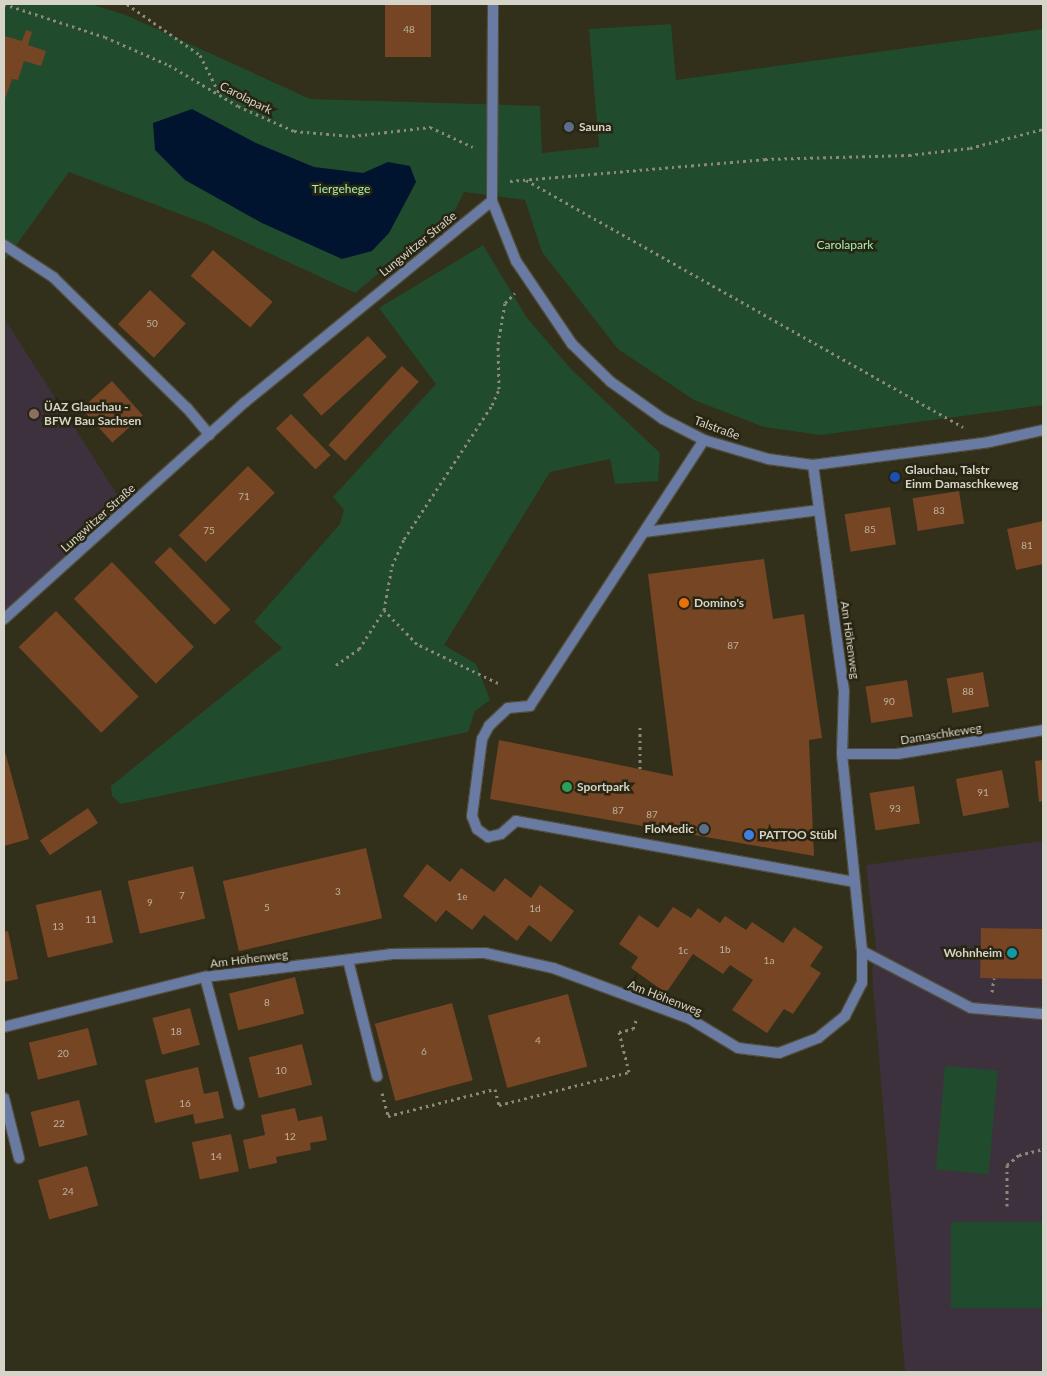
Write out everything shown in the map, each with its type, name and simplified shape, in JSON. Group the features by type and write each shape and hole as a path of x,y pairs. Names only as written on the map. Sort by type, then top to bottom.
{"street":[{"path":"492,4 490,154 492,201"},
{"name":"Talstraße","path":"492,201 528,281 572,344 611,382 663,419 704,440 768,459 813,465 989,442 1043,430"},
{"name":"Lungwitzer Straße","path":"4,619 210,435 492,201"},
{"path":"4,244 53,277 187,408 210,435"},
{"path":"704,440 530,706 508,708 482,739 472,816 477,829 488,837 501,834 516,821 855,882"},
{"name":"Am Höhenweg","path":"4,1027 205,977 391,954 485,953 553,968 644,1003 690,1018 738,1048 779,1053 818,1038 845,1016 862,983 862,951 842,754 844,691 813,465"},
{"path":"645,532 819,510"},
{"name":"Damaschkeweg","path":"842,754 896,754 1043,730"},
{"path":"862,951 971,1008 1043,1014"},
{"path":"348,960 377,1076"},
{"path":"205,977 239,1105"},
{"path":"4,1098 19,1158"}],"path":[{"name":"Carolapark","path":"4,4 105,37 169,65 220,95 294,131 352,136 430,127 490,154"},
{"path":"127,4 200,55 220,95"},
{"path":"490,182 746,160 909,155 970,148 1043,129"},
{"path":"526,180 989,442"},
{"path":"336,665 359,649 384,610 392,566 404,538 492,405 498,389 498,344 505,303 528,281"},
{"path":"384,610 416,644 498,683"},
{"path":"640,726 640,769"},
{"path":"992,994 994,978"},
{"path":"377,1076 388,1116 495,1089 499,1105 629,1072 619,1032 633,1029 644,1003"},
{"path":"1007,1206 1007,1165 1019,1155 1043,1149"}],"shaded area":[{"name":"ÜAZ Glauchau - BFW Bau Sachsen","path":"4,318 127,510 4,619"},
{"path":"1043,841 1043,1372 905,1372 872,972 876,946 866,865"}],"green space":[{"name":"Carolapark","path":"4,4 90,4 126,15 310,99 540,106 542,153 599,147 589,29 671,24 676,80 1043,29 1043,405 821,435 764,427 694,400 618,349 542,252 525,200 464,192 455,210 355,293 204,223 69,172 4,262"},
{"path":"483,245 527,318 571,369 660,453 658,481 615,484 610,459 550,472 444,645 476,664 490,700 475,711 468,732 121,804 112,796 111,786 282,648 254,622 340,524 344,510 333,497 436,384 379,308"},
{"path":"945,1066 998,1071 989,1174 936,1170"},
{"path":"951,1222 1043,1222 1043,1308 951,1308"}],"water":[{"path":"192,109 256,143 314,167 363,173 388,162 410,166 416,182 389,233 372,251 342,259 262,223 185,180 155,150 153,123"}],"building":[{"path":"385,4 431,4 431,57 385,57"},
{"path":"26,30 32,32 28,45 46,51 41,66 24,61 18,80 12,79 4,102 4,36 22,41"},
{"path":"213,250 273,302 250,327 191,276"},
{"path":"150,290 186,323 154,358 118,324"},
{"path":"368,336 387,357 321,416 303,395"},
{"path":"402,366 419,382 345,461 328,445"},
{"path":"112,381 143,415 112,443 82,408"},
{"path":"291,414 331,455 315,470 276,429"},
{"path":"248,466 275,493 206,562 179,535"},
{"path":"959,491 964,524 918,531 913,498"},
{"path":"890,507 896,545 851,552 845,514"},
{"path":"1043,521 1043,564 1016,570 1007,529"},
{"path":"170,547 230,610 215,625 154,562"},
{"path":"764,559 773,619 804,614 822,738 809,740 814,856 490,799 499,740 673,776 648,574"},
{"path":"112,562 194,647 156,684 74,599"},
{"path":"56,611 139,697 101,733 19,647"},
{"path":"983,672 989,706 953,713 947,678"},
{"path":"907,680 913,717 871,723 866,687"},
{"path":"4,748 29,839 4,846"},
{"path":"1043,760 1043,801 1039,802 1035,761"},
{"path":"1002,770 1009,807 963,816 956,779"},
{"path":"914,786 920,824 875,831 870,793"},
{"path":"88,808 98,823 50,855 40,840"},
{"path":"366,848 382,918 239,951 223,881"},
{"path":"427,864 450,882 461,868 494,892 505,878 531,898 540,885 574,911 551,942 529,925 517,941 484,915 472,930 446,910 436,922 403,896"},
{"path":"193,866 205,919 140,934 128,881"},
{"path":"101,890 113,943 48,958 36,905"},
{"path":"673,907 691,918 698,908 720,923 725,916 746,930 752,922 783,943 794,927 823,947 810,966 821,973 793,1014 784,1009 767,1033 732,1010 753,980 730,965 723,974 693,954 666,993 631,968 638,957 619,944 639,915 658,928"},
{"name":"Wohnheim","path":"981,928 1043,929 1042,979 980,978"},
{"path":"8,931 18,979 4,982 4,932"},
{"path":"295,977 304,1014 238,1030 229,993"},
{"path":"568,994 587,1066 507,1088 488,1015"},
{"path":"452,1003 473,1080 395,1101 375,1024"},
{"path":"190,1008 200,1045 162,1055 152,1018"},
{"path":"88,1028 97,1065 38,1080 29,1043"},
{"path":"302,1044 312,1085 259,1098 249,1057"},
{"path":"198,1067 204,1094 218,1091 224,1118 195,1124 193,1114 155,1123 145,1080"},
{"path":"79,1100 88,1135 39,1147 30,1112"},
{"path":"295,1108 298,1121 322,1116 327,1140 310,1143 311,1150 276,1157 277,1163 249,1169 243,1140 265,1135 261,1115"},
{"path":"231,1134 239,1171 200,1179 192,1142"},
{"path":"87,1166 98,1205 49,1219 38,1180"}],"place":[{"name":"Sauna","path":"569,127"},
{"name":"ÜAZ Glauchau - BFW Bau Sachsen","path":"34,414"},
{"name":"Glauchau, Talstr Einm Damaschkeweg","path":"895,477"},
{"name":"Domino's","path":"684,603"},
{"name":"Sportpark","path":"567,787"},
{"name":"FloMedic","path":"704,829"},
{"name":"PATTOO Stübl","path":"749,835"},
{"name":"Wohnheim","path":"1012,953"}],"park label":[{"name":"Tiergehege","path":"341,189"}]}
